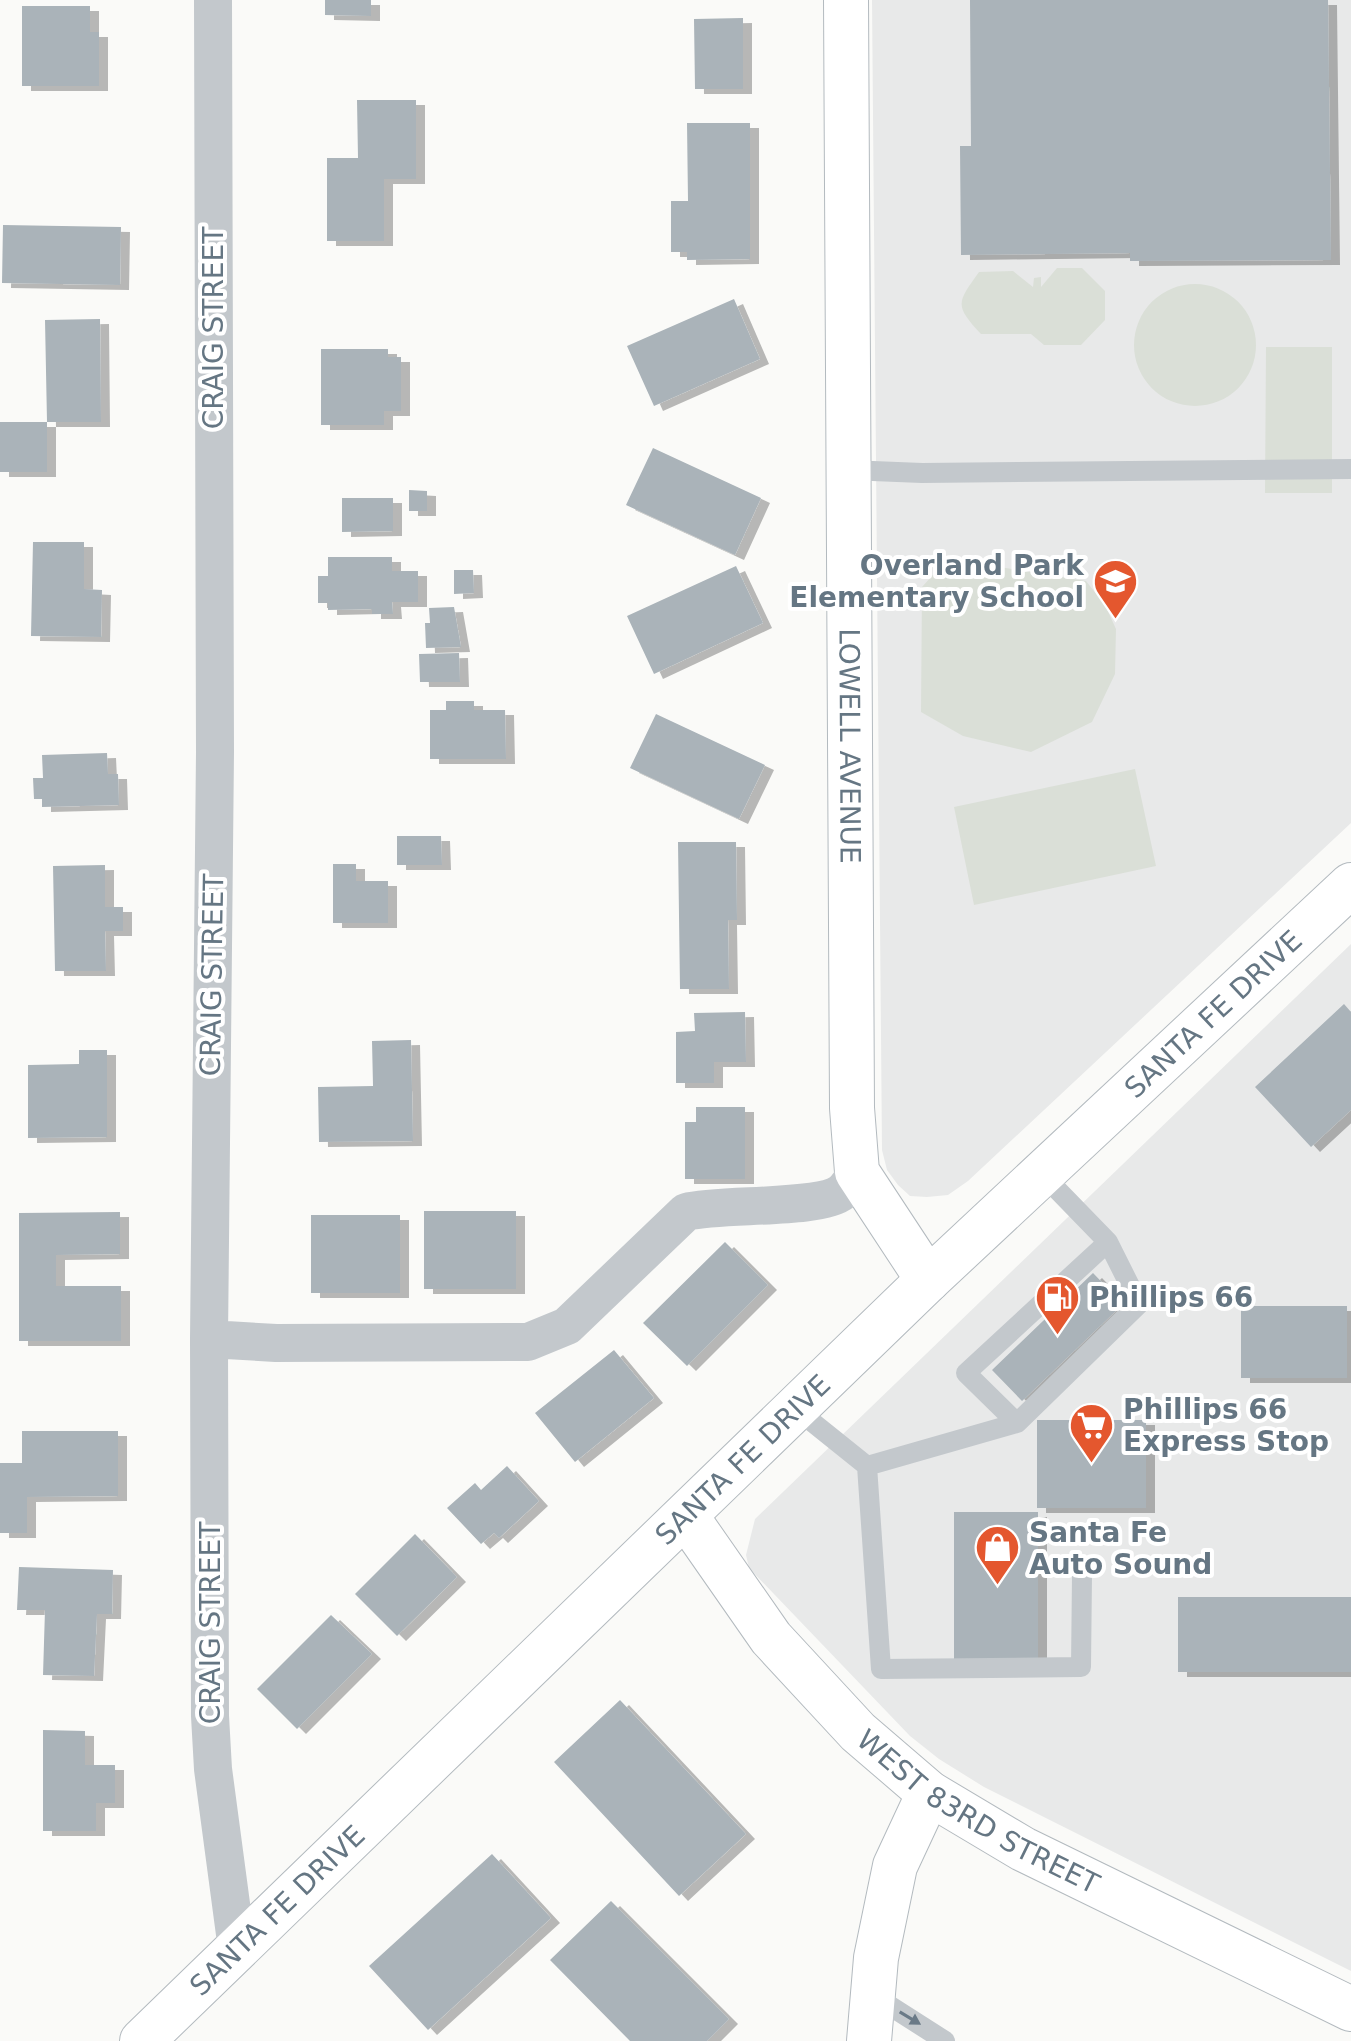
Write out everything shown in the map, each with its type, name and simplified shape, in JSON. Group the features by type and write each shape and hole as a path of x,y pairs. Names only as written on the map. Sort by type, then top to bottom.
{"street":[{"name":"CRAIG STREET","path":"213,0 215,752 209,1339 212,1756 237,1949"},
{"name":"LOWELL AVENUE","path":"846,0 852,1108 857,1172 928,1280"},
{"name":"SANTA FE DRIVE","path":"142,2041 928,1280 1351,885"},
{"path":"209,1339 276,1343 528,1342 567,1326 686,1212 706,1207 824,1200 842,1192 857,1172"},
{"name":"WEST 83RD STREET","path":"686,1516 771,1638 858,1732 929,1793 1023,1849 1351,2009"},
{"path":"869,2041 876,1958 895,1866 929,1793"}],"lane":[{"path":"848,470 922,473 1351,469"},
{"path":"867,1466 1017,1423 1139,1304 1108,1242 1042,1174"},
{"path":"1017,1423 966,1373 1108,1242"},
{"path":"796,1409 867,1466 881,1669 1081,1667 1082,1575"},
{"path":"873,1995 945,2041"}],"shaded area":[{"name":"Overland Park Elementary School","path":"872,0 1351,0 1351,823 968,1181 948,1195 927,1197 910,1196 898,1185 887,1170 882,1150"},
{"path":"1057,268 1082,268 1105,291 1105,320 1081,345 1044,345 1031,334 981,334 963,310 963,298 979,272 1013,271 1033,287 1034,278 1041,277 1041,287"},
{"path":"1195,284 1218,288 1238,302 1252,322 1256,345 1252,368 1238,388 1218,402 1195,406 1172,402 1152,388 1138,368 1134,345 1138,322 1152,302 1172,288"},
{"path":"1266,347 1332,347 1332,493 1265,493"},
{"path":"969,562 1086,581 1105,605 1116,629 1115,674 1092,722 1031,752 963,736 921,712 922,587 941,566"},
{"path":"1135,769 1156,866 974,905 954,807"},
{"path":"1351,944 1351,1971 984,1787 939,1759 910,1736 749,1568 746,1555 755,1519"}],"building":[{"path":"325,0 371,0 371,16 325,15"},
{"path":"970,0 1328,0 1331,260 1130,261 1130,253 961,255 960,146 971,146"},
{"path":"22,6 90,6 90,32 99,32 99,86 22,86"},
{"path":"743,18 743,89 695,89 694,19"},
{"path":"357,100 416,100 416,179 384,179 384,241 327,241 327,158 358,158"},
{"path":"687,123 750,123 750,259 687,260 687,252 671,252 671,201 688,201"},
{"path":"3,225 121,227 120,285 2,283"},
{"path":"734,299 760,359 654,406 627,346"},
{"path":"100,319 101,422 47,422 45,320"},
{"path":"321,349 388,349 388,357 401,357 401,411 384,411 384,425 321,425"},
{"path":"0,422 47,422 47,472 0,472"},
{"path":"653,448 761,498 735,555 626,505"},
{"path":"409,490 427,491 427,511 409,511"},
{"path":"342,498 393,498 393,531 342,532"},
{"path":"33,542 84,542 84,589 102,590 101,637 31,636"},
{"path":"328,557 392,557 392,571 418,571 418,602 392,602 393,614 372,614 372,609 328,610 328,603 318,603 318,576 328,576"},
{"path":"736,566 763,623 654,674 627,616"},
{"path":"454,570 473,570 474,593 454,594"},
{"path":"454,607 461,647 426,648 425,623 430,623 429,608"},
{"path":"459,653 460,682 420,682 419,654"},
{"path":"446,701 474,701 474,710 505,710 506,759 430,759 430,710 446,710"},
{"path":"656,714 765,765 739,819 630,768"},
{"path":"107,753 108,774 118,774 119,805 42,807 42,799 34,799 33,778 43,778 42,755"},
{"path":"397,836 441,836 442,865 397,865"},
{"path":"678,842 736,842 737,920 728,920 729,989 680,989"},
{"path":"333,864 356,864 356,881 388,881 388,923 333,923"},
{"path":"105,865 105,907 123,907 123,931 105,931 106,971 55,971 53,866"},
{"path":"1344,1004 1351,1012 1351,1110 1311,1147 1255,1087"},
{"path":"745,1012 746,1062 714,1062 714,1083 676,1083 676,1032 695,1031 694,1013"},
{"path":"411,1040 413,1141 319,1142 318,1087 373,1086 372,1041"},
{"path":"79,1050 107,1050 107,1137 28,1138 28,1065 79,1064"},
{"path":"696,1107 745,1107 745,1179 685,1179 685,1122 696,1122"},
{"path":"424,1211 516,1211 516,1289 424,1289"},
{"path":"120,1212 120,1254 56,1255 56,1286 121,1286 121,1341 19,1341 19,1213"},
{"path":"311,1215 400,1215 400,1293 311,1293"},
{"path":"725,1242 768,1285 687,1366 643,1323"},
{"name":"Phillips 66","path":"1093,1273 1123,1304 1022,1401 992,1370"},
{"path":"1241,1306 1347,1306 1347,1378 1241,1378"},
{"path":"614,1350 654,1398 575,1462 535,1413"},
{"name":"Phillips 66 Express Stop","path":"1037,1420 1146,1420 1146,1508 1037,1508"},
{"path":"22,1431 118,1431 118,1496 27,1497 27,1533 0,1533 0,1463 22,1463"},
{"path":"507,1466 539,1501 499,1538 494,1533 481,1544 447,1508 475,1483 481,1490"},
{"path":"954,1512 1038,1512 1038,1660 954,1660"},
{"path":"415,1534 457,1577 397,1636 355,1594"},
{"path":"19,1567 113,1570 112,1614 97,1614 94,1676 43,1675 45,1610 17,1610"},
{"path":"1178,1597 1351,1597 1351,1672 1178,1672"},
{"path":"331,1615 372,1654 297,1729 257,1689"},
{"path":"620,1700 746,1834 679,1896 554,1762"},
{"path":"43,1730 85,1731 85,1765 115,1765 115,1803 96,1803 96,1831 43,1831"},
{"path":"492,1854 551,1918 428,2030 369,1966"},
{"path":"611,1901 729,2019 707,2041 630,2041 550,1960"}],"place":[{"name":"Overland Park Elementary School","path":"1115,620"},
{"name":"Phillips 66","path":"1058,1336"},
{"name":"Phillips 66 Express Stop","path":"1092,1464"},
{"name":"Santa Fe Auto Sound","path":"998,1587"}]}
